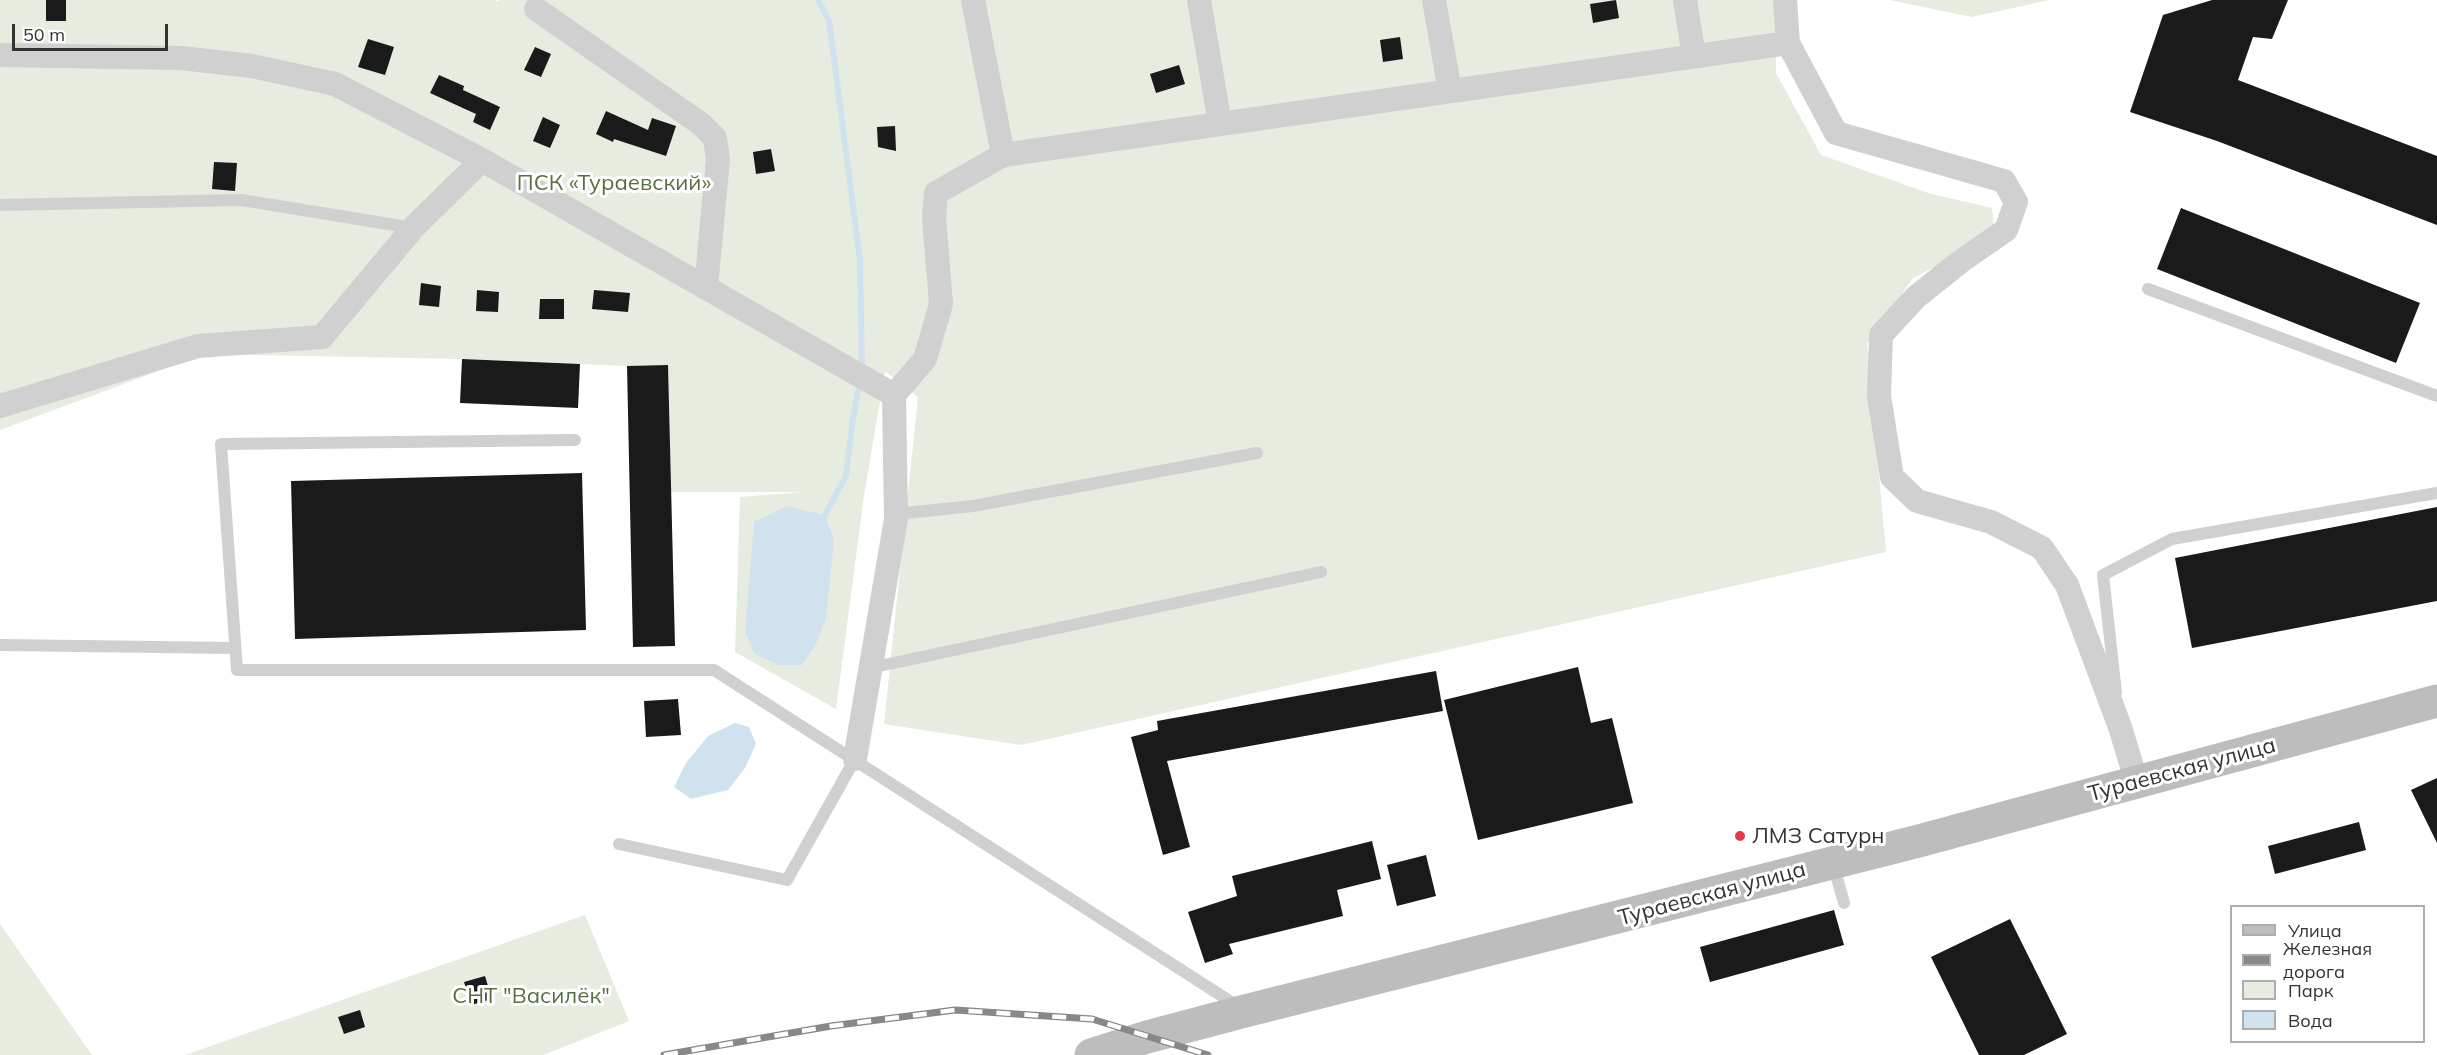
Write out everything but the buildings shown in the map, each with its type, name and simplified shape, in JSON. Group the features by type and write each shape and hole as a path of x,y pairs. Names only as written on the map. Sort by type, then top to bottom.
{"main road":[{"name":"Тураевская улица","path":"1091,1055 1245,1011 2137,783 2437,701"}],"street":[{"path":"973,0 1003,155"},
{"path":"1199,0 1220,124"},
{"path":"1434,0 1450,91"},
{"path":"1684,0 1694,56"},
{"path":"1785,0 1788,43 1836,133 2004,182 2016,202 2006,230 1960,262 1916,297 1881,335 1879,396 1892,477 1917,501 1991,522 2042,548 2067,585 2120,727 2137,783"},
{"path":"536,9 701,124 715,138 718,159 706,288"},
{"path":"855,759 896,514 894,395 925,360 941,304 934,218 936,193 1003,155 1788,43"},
{"path":"0,55 181,57 263,68 335,84 482,160 894,395"},
{"path":"0,406 198,346 322,337 413,228 482,160"}],"lane":[{"path":"0,205 243,200 413,228"},
{"path":"2148,289 2437,396"},
{"path":"575,440 221,444 237,670 714,670 1245,1011"},
{"path":"896,514 973,506 1257,453"},
{"path":"2120,727 2103,575 2172,539 2437,493"},
{"path":"870,668 1321,572"},
{"path":"0,645 235,648"},
{"path":"619,843 787,880 855,759"},
{"path":"1833,862 1844,903"}],"green space":[{"name":"ПСК «Тураевский»","path":"0,0 495,0 498,2 499,0 1776,0 1776,73 1821,155 1931,194 1992,208 1994,228 1949,260 1913,278 1867,343 1886,552 1021,745 884,724 918,397 885,371 864,496 836,709 735,652 740,497 801,492 671,492 668,365 627,366 462,359 204,354 0,430"},
{"path":"1889,0 2049,0 1972,17"},
{"name":"СНТ \"Василёк\"","path":"585,915 629,1021 543,1055 185,1055"},
{"path":"0,924 92,1055 0,1055"}],"water":[{"path":"787,506 825,515 834,540 826,618 816,644 802,665 779,665 755,654 745,632 754,522"},
{"path":"735,723 749,727 756,744 745,768 728,790 691,799 674,787 686,763 708,736"}],"waterway":[{"path":"818,0 829,20 860,260 862,371"},
{"path":"825,515 846,476 860,381"}],"railway":[{"path":"664,1055 831,1026 955,1010 1092,1019 1208,1055"}],"place":[{"name":"ЛМЗ Сатурн","path":"1740,836"}]}
